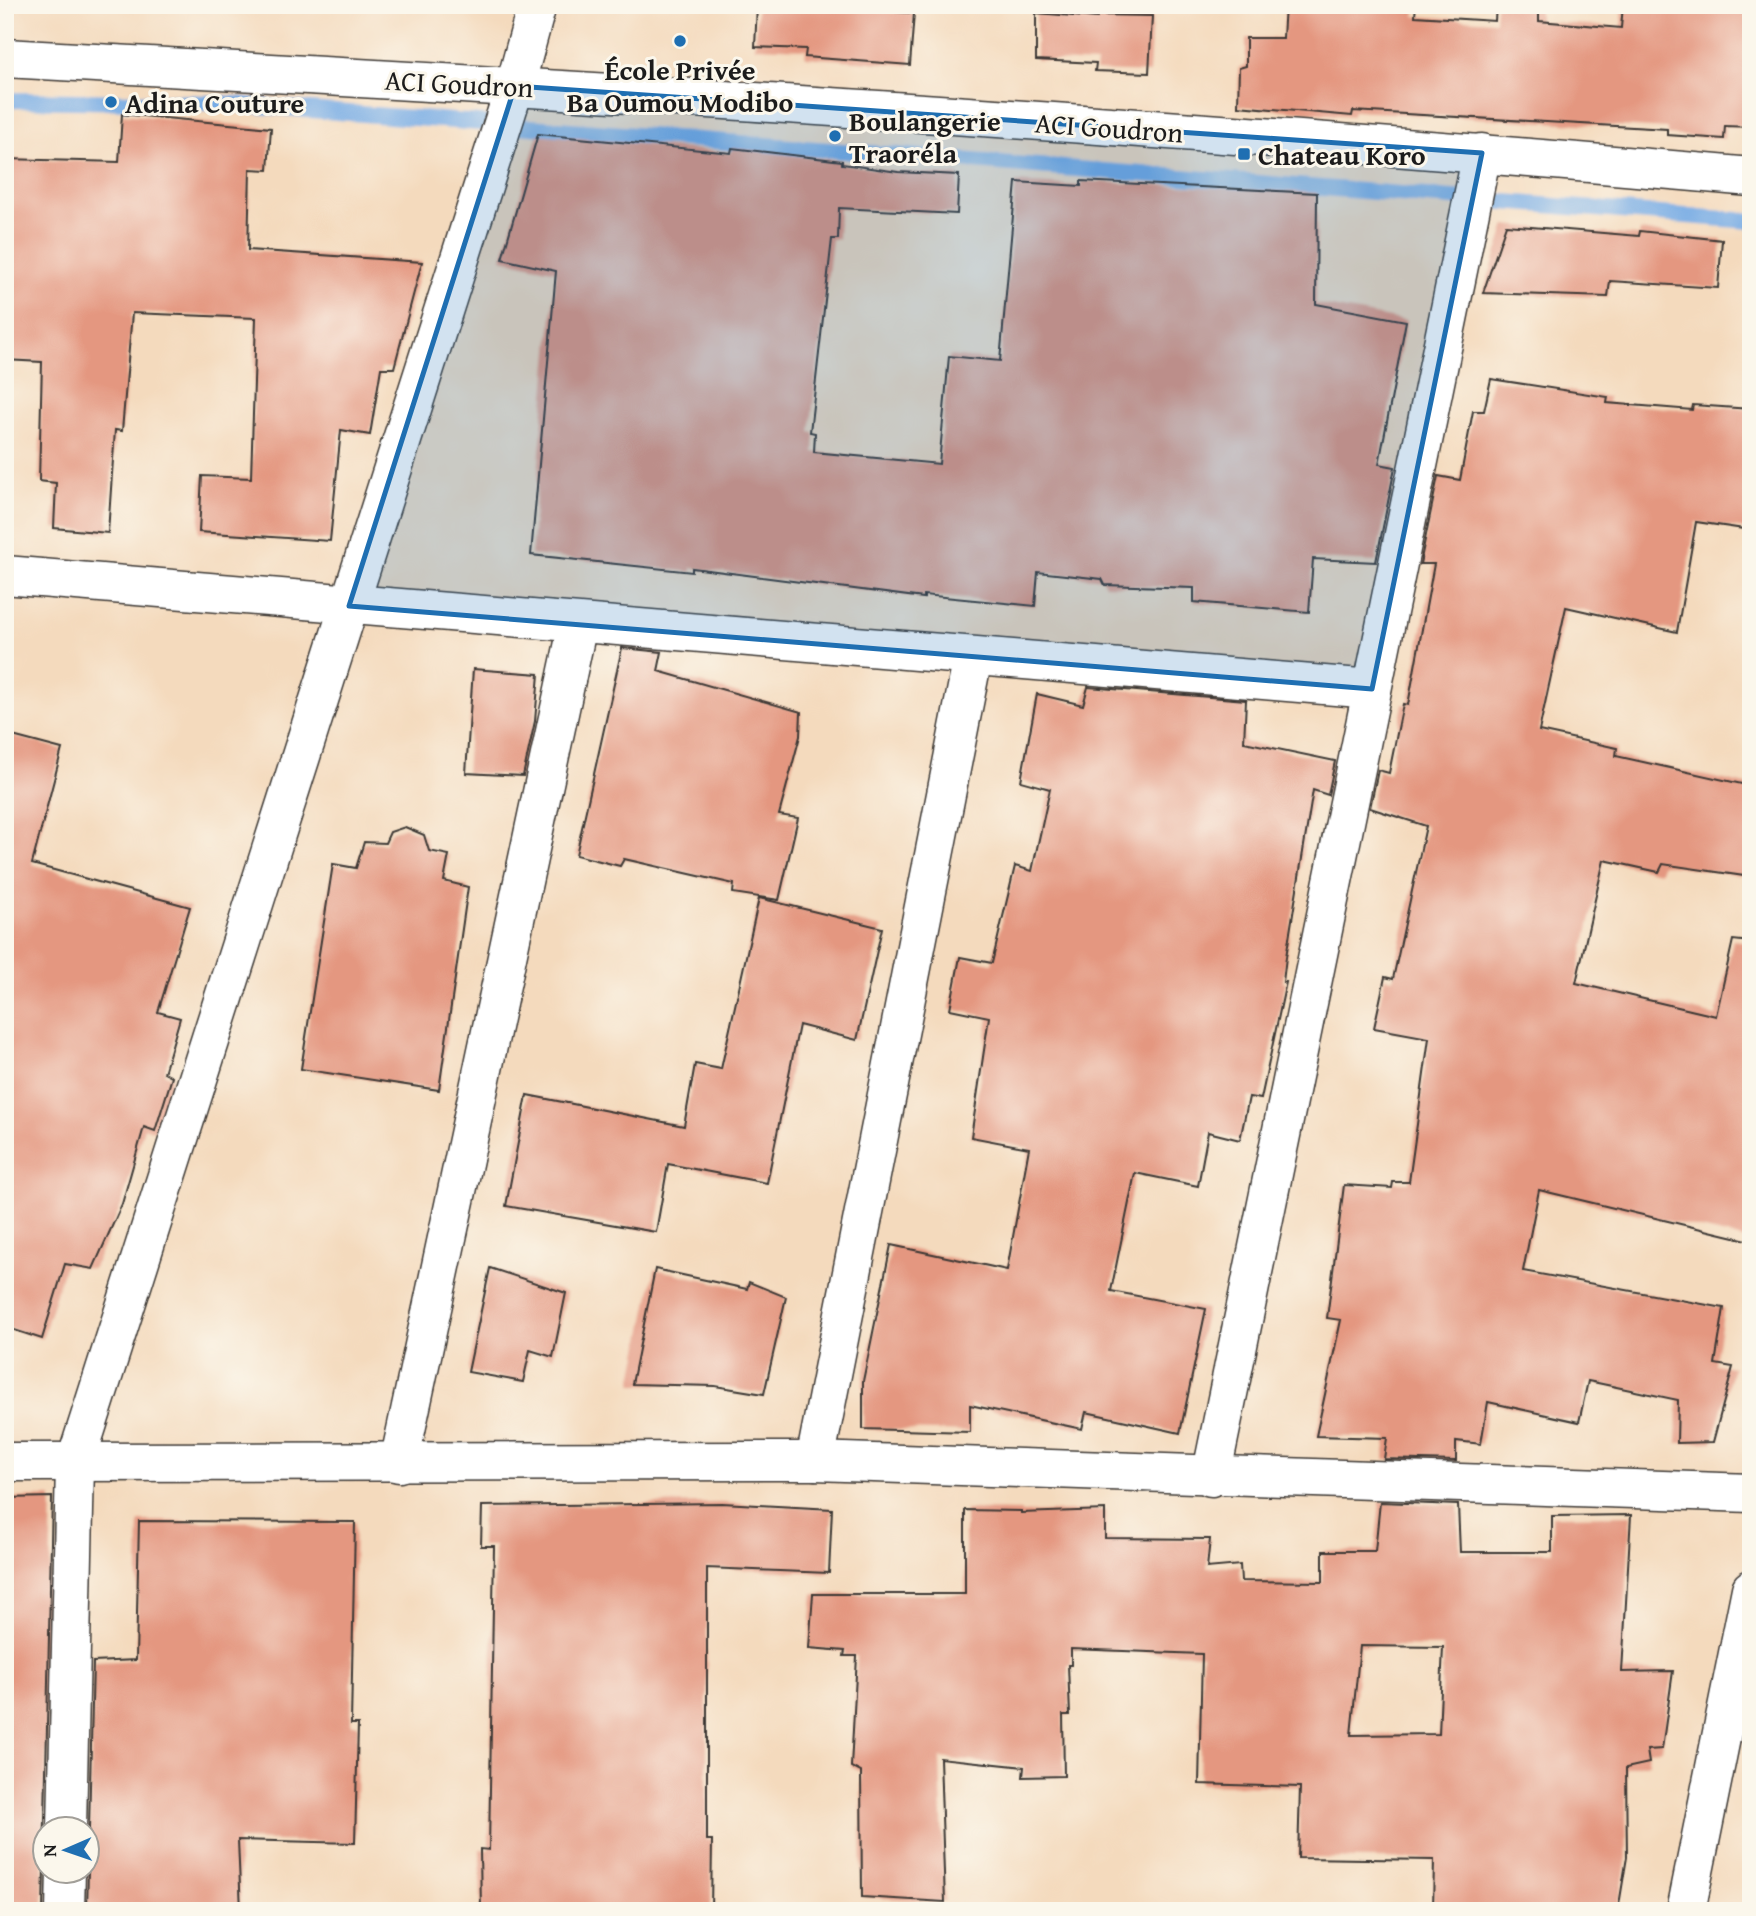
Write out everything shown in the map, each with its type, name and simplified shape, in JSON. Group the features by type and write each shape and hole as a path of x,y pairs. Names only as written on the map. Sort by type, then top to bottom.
{"street":[{"path":"67,1814 75,1464 515,86 537,5"},
{"name":"ACI Goudron","path":"5,58 515,86 1482,153 1751,177"},
{"path":"1210,1477 1482,153"},
{"path":"5,575 349,606 1372,689"},
{"path":"399,1463 579,624"},
{"path":"815,1461 973,657"},
{"path":"5,1462 815,1461 1210,1477 1751,1493"},
{"path":"1686,1911 1751,1589"},
{"path":"65,1911 66,1884"}],"highlighted area":[{"path":"515,86 1482,153 1372,689 349,606"}],"building":[{"path":"757,5 914,13 910,65 805,57 806,49 755,47"},
{"path":"1285,5 1416,5 1415,16 1495,21 1496,5 1539,5 1539,21 1621,28 1623,5 1751,5 1751,127 1725,126 1724,139 1667,135 1667,129 1353,111 1352,116 1238,106 1239,68 1246,66 1246,38 1283,38"},
{"path":"1036,13 1097,18 1097,15 1152,16 1149,73 1095,71 1096,63 1036,60"},
{"path":"122,114 271,128 268,170 250,169 248,250 422,262 394,368 381,368 370,435 341,430 330,541 199,532 202,476 251,478 256,318 132,313 122,431 115,430 108,533 54,528 56,483 39,481 42,362 5,360 5,159 119,162"},
{"path":"538,134 731,153 732,148 842,161 842,164 898,172 959,175 957,214 839,208 838,239 832,239 810,432 815,433 814,452 939,464 949,356 1000,361 1016,182 1081,186 1081,181 1317,193 1316,304 1406,321 1379,464 1395,467 1376,562 1313,559 1309,612 1194,602 1194,588 1105,585 1102,579 1038,572 1035,606 924,595 924,598 692,568 692,572 531,555 556,271 502,259"},
{"path":"1506,225 1639,236 1640,231 1722,240 1718,288 1610,281 1608,297 1483,293"},
{"path":"1491,379 1608,397 1607,403 1692,410 1693,405 1751,409 1751,530 1696,522 1677,632 1566,607 1539,731 1617,748 1616,756 1751,786 1751,877 1663,864 1659,872 1604,860 1576,983 1716,1016 1733,940 1751,942 1751,1241 1539,1190 1523,1271 1724,1308 1715,1364 1733,1367 1713,1442 1677,1443 1678,1400 1588,1381 1579,1422 1488,1402 1481,1444 1456,1441 1456,1461 1384,1459 1387,1438 1316,1436 1341,1320 1327,1318 1344,1185 1392,1188 1393,1182 1409,1182 1429,1038 1374,1028 1385,977 1393,979 1426,826 1370,808 1378,770 1389,773 1403,704 1408,705 1434,564 1420,564 1438,476 1460,480 1473,411 1484,411"},
{"path":"622,648 662,652 658,671 801,712 800,736 779,815 798,818 779,900 733,893 734,884 624,859 620,866 576,855"},
{"path":"473,669 539,674 535,721 523,776 466,773"},
{"path":"1088,687 1246,700 1244,742 1335,761 1328,795 1313,790 1286,957 1283,982 1286,982 1261,1099 1249,1097 1240,1140 1208,1132 1198,1186 1135,1173 1111,1291 1206,1309 1180,1433 1086,1412 1082,1429 970,1405 970,1432 863,1429 863,1381 891,1245 1007,1270 1029,1148 971,1137 989,1017 950,1009 960,957 992,963 1015,866 1032,871 1050,789 1021,781 1037,694 1083,705"},
{"path":"5,734 62,749 32,864 190,907 158,1012 180,1018 164,1073 172,1077 155,1131 144,1127 122,1204 93,1269 65,1264 42,1339 5,1327"},
{"path":"405,827 424,835 429,851 449,855 444,881 468,887 439,1090 301,1069 333,864 356,868 364,842 385,843 390,832"},
{"path":"759,898 882,928 857,1040 799,1025 767,1183 668,1164 656,1232 506,1206 527,1095 684,1126 695,1064 721,1069"},
{"path":"490,1268 566,1293 553,1357 530,1350 523,1382 468,1372"},
{"path":"655,1269 747,1289 749,1282 786,1297 764,1394 715,1386 632,1384"},
{"path":"52,1497 45,1814 32,1814 32,1884 44,1884 43,1911 5,1911 5,1498"},
{"path":"1380,1502 1458,1505 1460,1552 1552,1552 1552,1516 1631,1515 1622,1672 1673,1671 1662,1749 1647,1750 1649,1763 1626,1768 1627,1857 1618,1911 1433,1911 1434,1860 1298,1858 1300,1787 1199,1784 1202,1654 1071,1649 1071,1665 1068,1665 1070,1715 1063,1715 1064,1776 1023,1777 1024,1767 940,1758 945,1902 862,1897 861,1772 851,1767 857,1656 844,1656 845,1651 809,1648 813,1594 965,1594 965,1510 1021,1513 1105,1510 1105,1538 1210,1539 1207,1568 1240,1565 1241,1581 1323,1582 1323,1551 1375,1551","holes":["1360,1646 1443,1647 1439,1734 1351,1735"]},
{"path":"722,1503 832,1509 829,1573 707,1568 707,1840 712,1840 711,1911 481,1911 480,1849 489,1850 494,1546 481,1546 482,1506"},
{"path":"139,1521 355,1522 351,1724 358,1724 355,1843 238,1840 241,1911 87,1911 88,1884 102,1884 102,1814 89,1814 93,1662 136,1660"}],"waterway":[{"path":"5,100 220,103 1751,221"}],"place":[{"name":"École Privée Ba Oumou Modibo","path":"680,41"},
{"name":"Adina Couture","path":"111,102"},
{"name":"Boulangerie Traoréla","path":"835,136"},
{"name":"Chateau Koro","path":"1244,154"}]}
